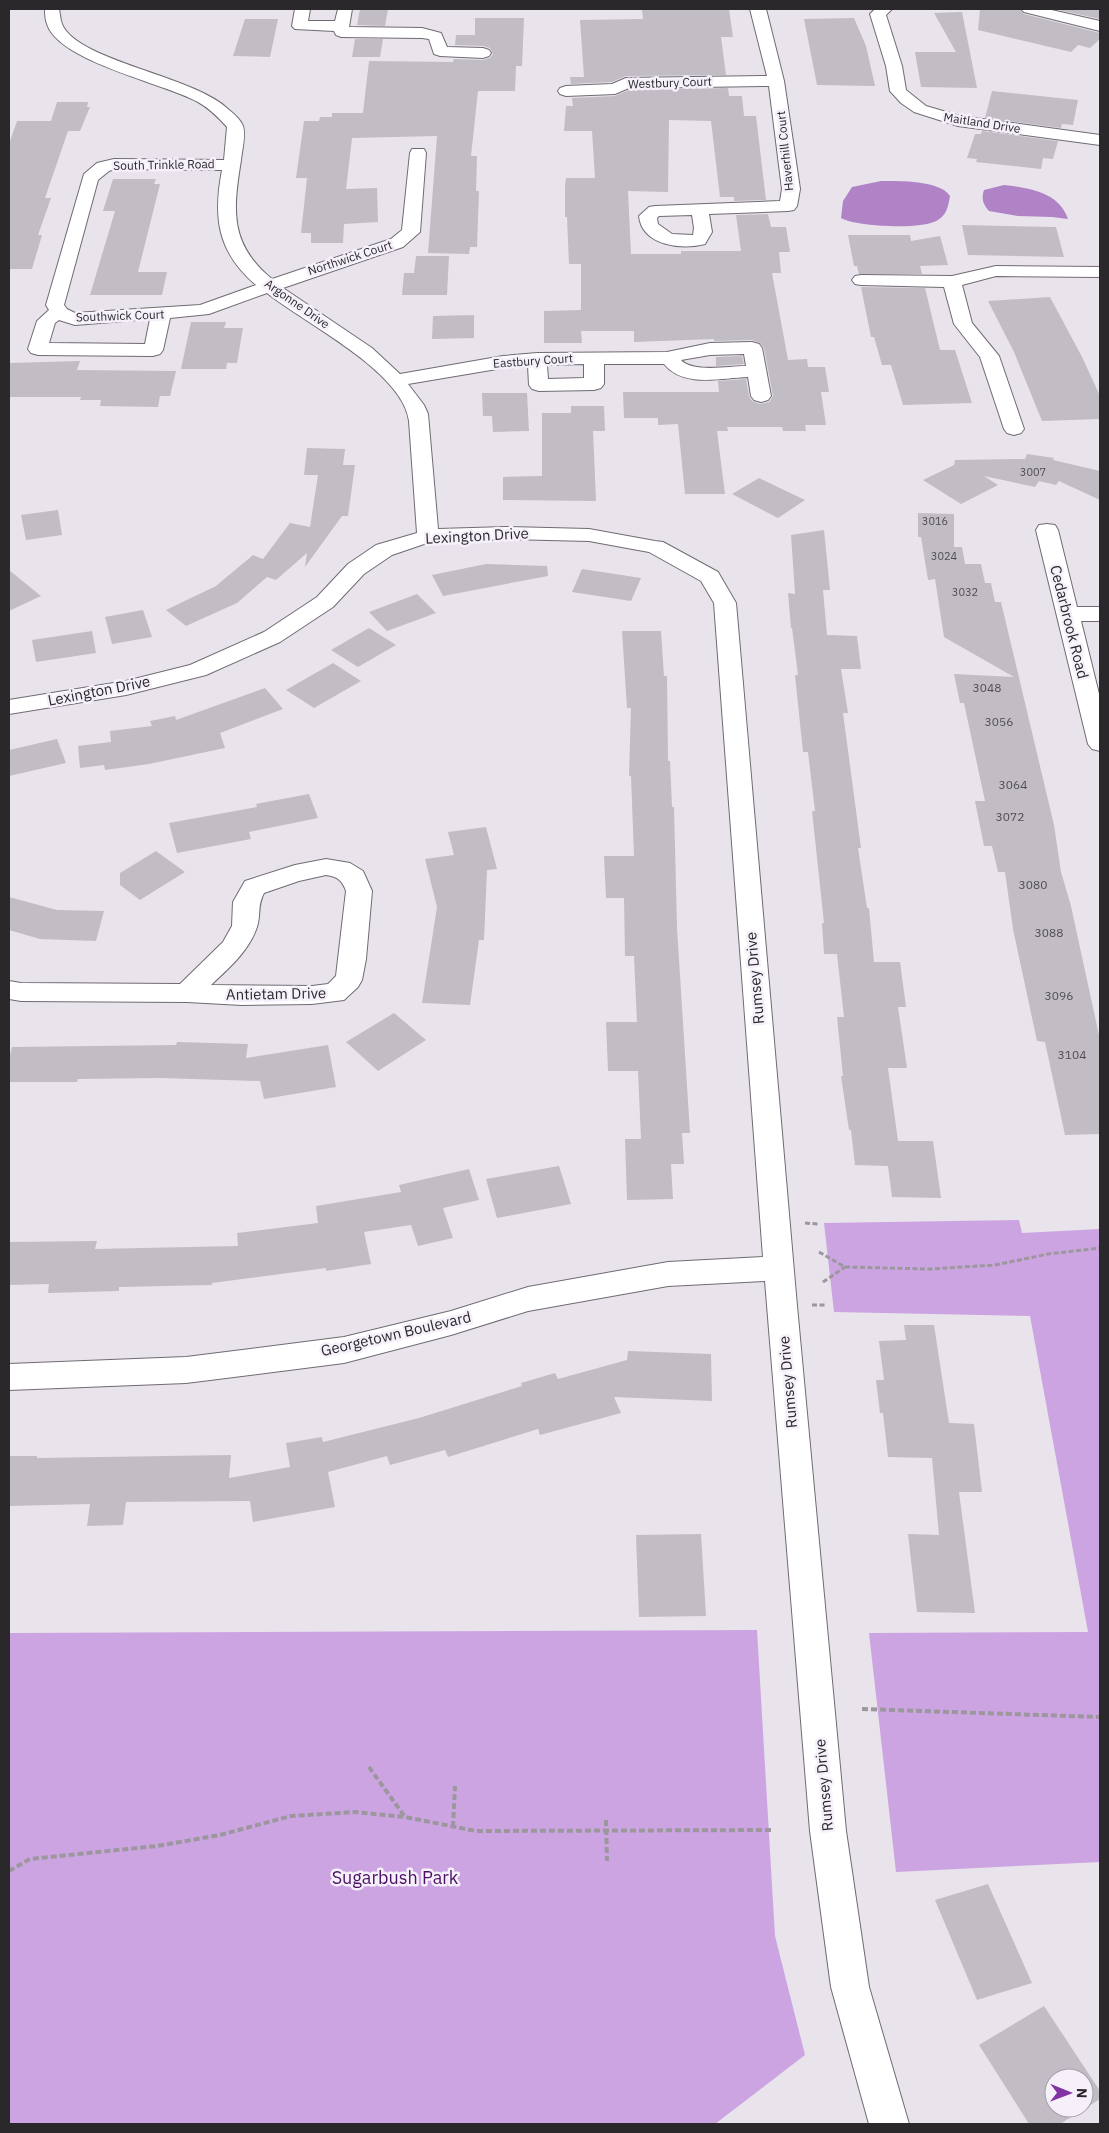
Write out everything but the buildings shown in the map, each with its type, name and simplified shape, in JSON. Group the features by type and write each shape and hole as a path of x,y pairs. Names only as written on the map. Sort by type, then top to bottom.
{"street":[{"name":"Argonne Drive","path":"52,9 50,16 57,31 80,50 196,94 221,110 235,126 236,142 225,210 228,232 238,256 268,286 375,359 398,380 416,411 425,478 424,508 428,536"},
{"path":"303,9 300,26 342,26"},
{"path":"345,9 341,32 422,33 436,36 440,51 483,53"},
{"name":"Haverhill Court","path":"698,208 788,206 791,190 776,81 758,9"},
{"name":"Maitland Drive","path":"884,9 878,14 879,21 888,43 898,91 920,109 958,121 1100,140"},
{"path":"1030,9 1100,26"},
{"name":"Westbury Court","path":"566,91 615,89 626,83 776,81"},
{"name":"Northwick Court","path":"268,286 397,243 411,232 418,153"},
{"name":"South Trinkle Road","path":"98,170 114,164 231,165"},
{"name":"Southwick Court","path":"98,170 90,178 55,305 58,312 75,319 202,310 268,286"},
{"path":"861,280 952,282 996,271 1100,272"},
{"path":"952,282 963,324 989,356 1014,429"},
{"path":"58,312 46,322 38,349 153,350 161,314"},
{"path":"537,359 539,385 594,384 594,358"},
{"name":"Eastbury Court","path":"398,380 502,362 537,359 669,358 677,368 692,374 757,371 761,396"},
{"name":"Cedarbrook Road","path":"1046,530 1100,744"},
{"name":"Lexington Drive","path":"9,708 126,688 198,670 272,637 325,602 356,569 384,550 428,536 506,533 590,535 655,547 710,577 725,603 728,633"},
{"path":"1067,614 1100,614"},
{"name":"Rumsey Drive","path":"728,633 779,1270 828,1831 850,1987 889,2124"},
{"name":"Antietam Drive","path":"9,990 21,992 187,993 242,996 335,993 349,980 353,959 359,891 354,877 342,869 326,867 295,873 254,887 246,902 245,926 233,948 187,993"},
{"name":"Georgetown Boulevard","path":"9,1377 186,1370 344,1350 451,1323 528,1299 668,1274 743,1269 779,1270"}],"path":[{"path":"804,1223 818,1224"},
{"path":"819,1252 844,1267 930,1269 994,1265 1048,1254 1100,1248"},
{"path":"823,1282 844,1267"},
{"path":"812,1305 825,1305"},
{"path":"862,1709 1100,1717"},
{"path":"369,1767 405,1817"},
{"path":"453,1827 455,1786"},
{"path":"9,1871 30,1859 157,1846 220,1835 291,1816 355,1812 405,1817 476,1831 773,1830"},
{"path":"606,1820 607,1861"}],"green space":[{"path":"1019,1220 1022,1233 1100,1229 1100,1862 896,1872 869,1633 1088,1632 1030,1316 834,1312 824,1223"},
{"name":"Sugarbush Park","path":"757,1630 775,1936 805,2055 715,2124 9,2124 9,1633"}],"shaded area":[{"path":"881,181 918,182 937,187 950,196 947,210 938,220 919,225 861,224 841,218 843,201 852,187"},
{"path":"1004,185 1033,190 1050,197 1064,210 1068,219 1018,216 989,211 983,201 984,190"}]}
